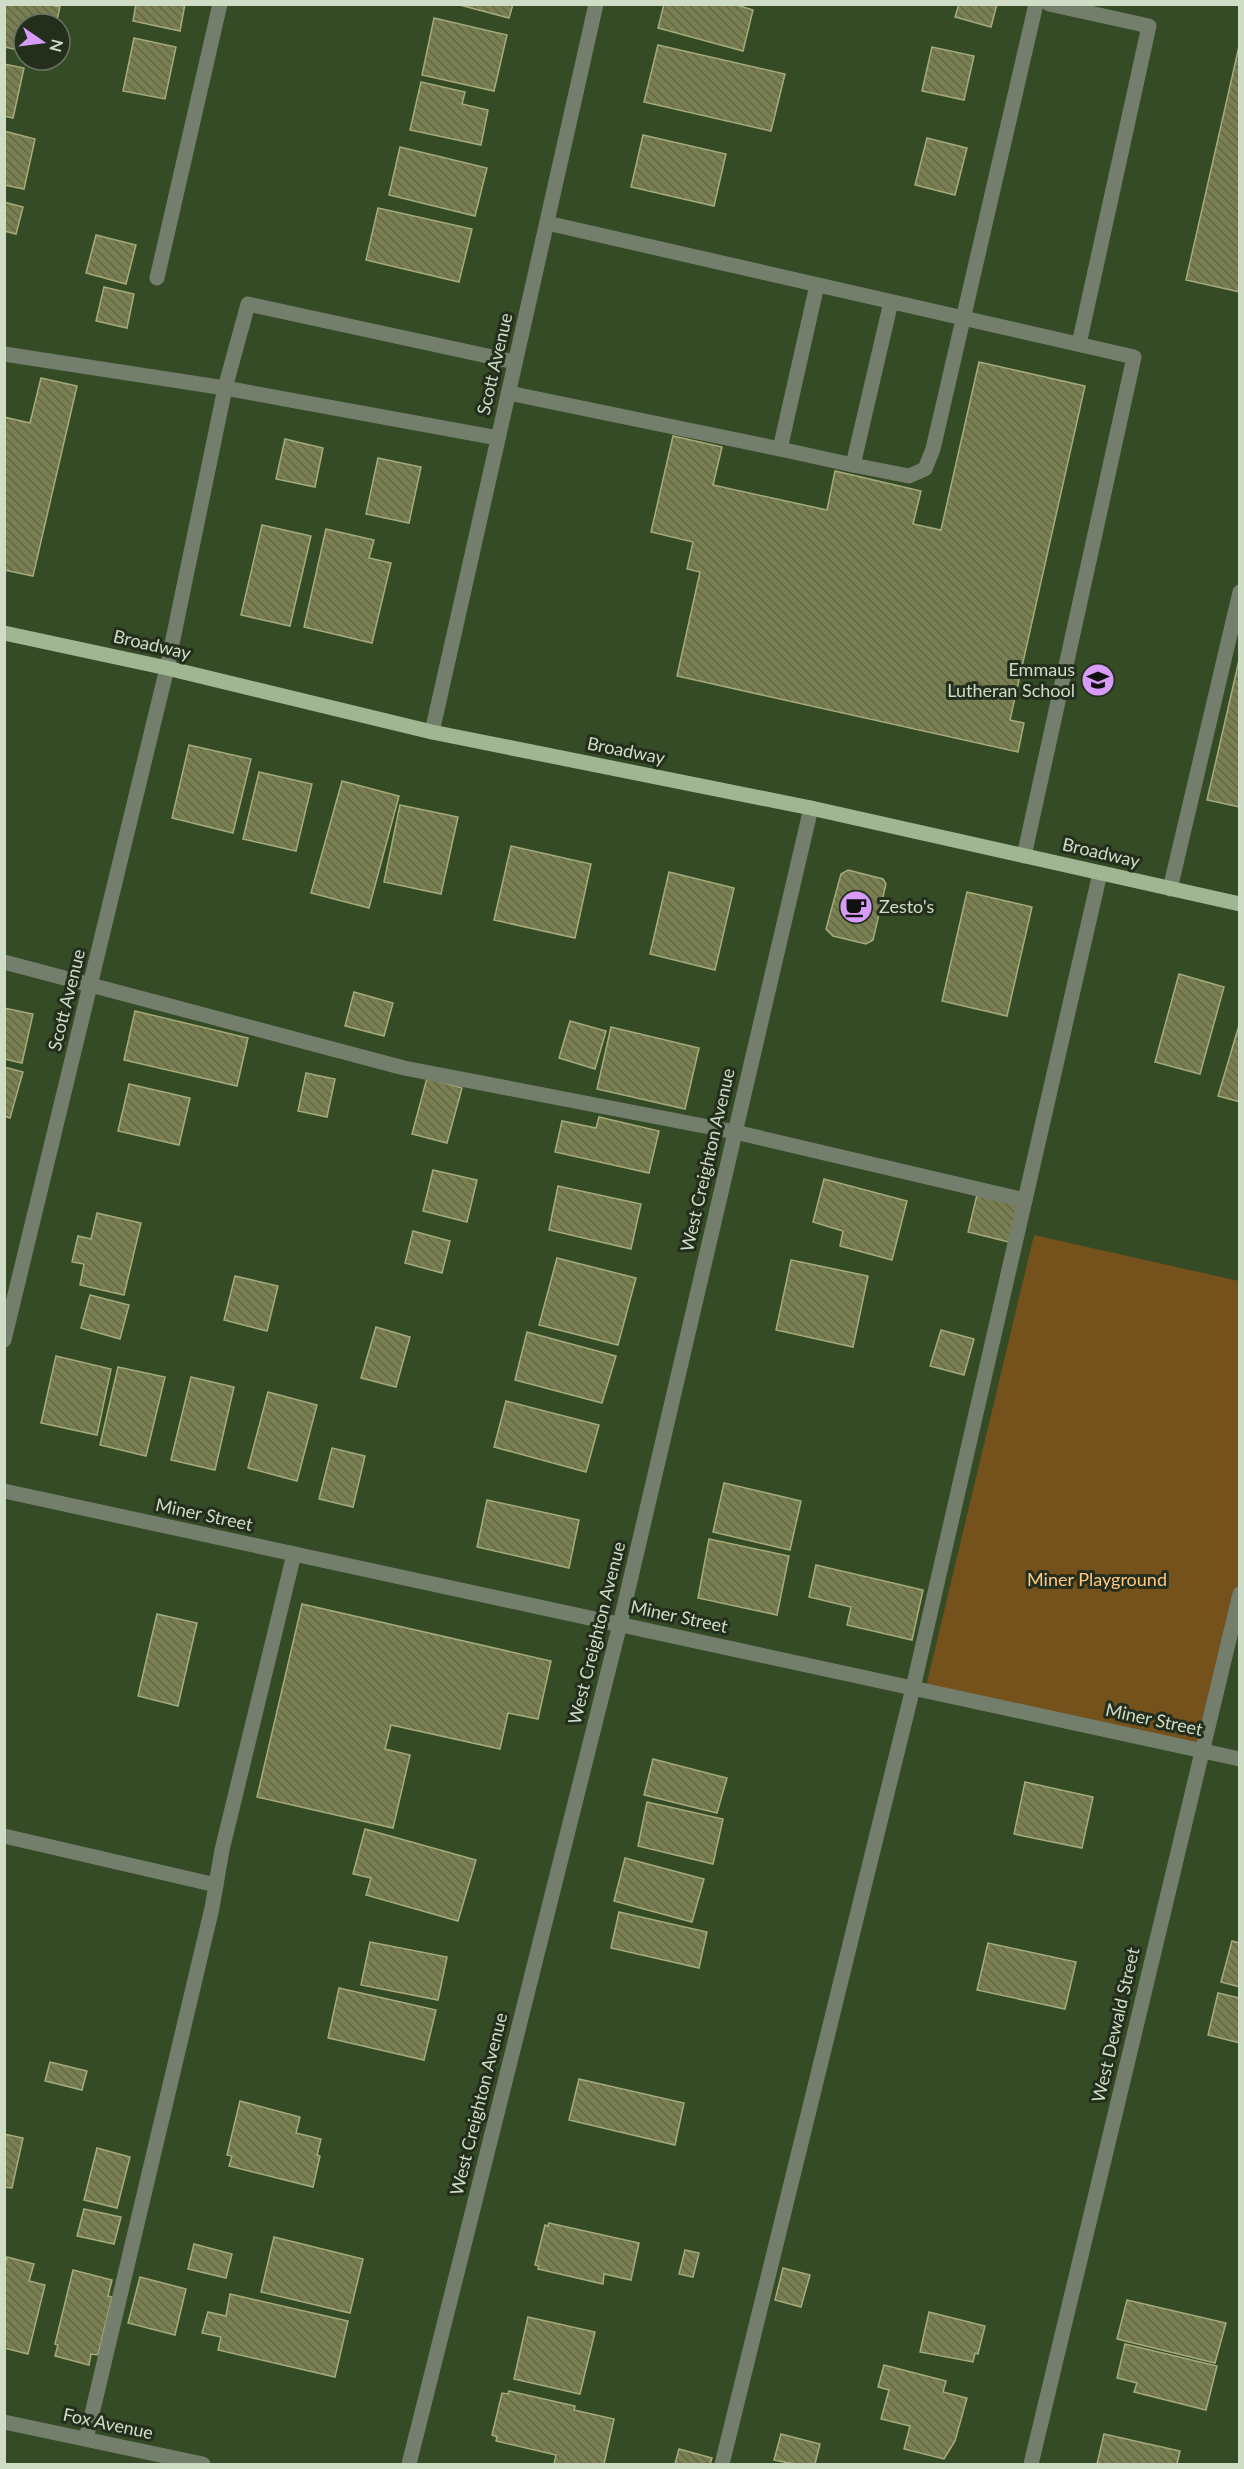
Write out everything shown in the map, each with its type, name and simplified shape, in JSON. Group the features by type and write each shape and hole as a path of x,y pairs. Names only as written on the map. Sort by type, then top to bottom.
{"main road":[{"name":"Broadway","path":"4,633 166,668 432,732 811,808 1239,904"}],"street":[{"path":"157,278 220,4"},
{"name":"Scott Avenue","path":"432,732 596,4"},
{"path":"508,393 909,476 925,469 933,449 1036,4"},
{"path":"1049,4 1149,26 1079,344"},
{"path":"547,223 1134,357 1024,856"},
{"path":"780,449 817,285"},
{"path":"853,465 891,302"},
{"name":"Scott Avenue","path":"4,1341 166,668 225,388 248,304 515,362"},
{"path":"4,354 225,388 498,438"},
{"path":"1170,889 1239,592"},
{"name":"West Creighton Avenue","path":"409,2464 620,1624 811,808"},
{"path":"722,2464 913,1688 1100,873"},
{"path":"4,962 124,996 405,1068 735,1132 1025,1200"},
{"name":"Miner Street","path":"4,1491 1239,1759"},
{"path":"86,2439 216,1885 222,1850 294,1554"},
{"name":"West Dewald Street","path":"1031,2464 1239,1594"},
{"path":"4,1836 216,1885"},
{"name":"Fox Avenue","path":"4,2422 202,2464"}],"green space":[{"name":"Miner Playground","path":"1034,1235 1239,1281 1239,1594 1202,1751 925,1691"}],"building":[{"path":"4,4 47,4 60,7 59,12 12,12 12,49 4,47"},
{"path":"136,4 185,4 180,31 133,21"},
{"path":"456,4 513,4 509,18"},
{"path":"664,4 734,4 753,10 743,51 658,28"},
{"path":"959,4 997,4 991,27 955,17"},
{"path":"434,18 507,35 494,91 422,75"},
{"path":"134,38 176,47 165,99 123,91"},
{"path":"1240,42 1240,292 1186,280"},
{"path":"658,45 785,74 771,131 644,102"},
{"path":"932,47 974,56 964,100 922,91"},
{"path":"4,64 12,66 12,72 23,72 13,118 4,116"},
{"path":"421,82 465,92 462,104 488,110 481,145 410,130"},
{"path":"4,131 35,139 24,189 4,185"},
{"path":"643,135 726,154 714,206 631,187"},
{"path":"927,138 967,148 955,195 915,185"},
{"path":"400,147 487,168 475,216 389,195"},
{"path":"4,202 23,207 16,234 4,231"},
{"path":"378,208 472,229 459,282 366,260"},
{"path":"96,235 136,245 126,284 86,273"},
{"path":"104,287 134,294 127,328 96,321"},
{"path":"979,362 1085,386 1010,720 1024,723 1018,752 677,676 700,572 687,569 693,542 651,532 673,436 722,447 713,485 827,510 835,471 921,491 913,524 941,530"},
{"path":"41,378 77,386 33,576 4,570 4,417 30,423"},
{"path":"285,439 323,448 315,487 276,479"},
{"path":"378,458 421,467 409,523 366,514"},
{"path":"262,525 311,536 290,626 241,615"},
{"path":"326,529 374,540 369,558 391,563 372,643 304,627"},
{"path":"1240,656 1240,807 1207,800"},
{"path":"189,745 251,759 233,833 172,818"},
{"path":"259,772 312,784 296,851 243,839"},
{"path":"342,781 399,796 369,908 311,893"},
{"path":"400,805 458,817 441,894 384,882"},
{"path":"511,846 591,864 575,938 494,920"},
{"name":"Zesto's","path":"848,870 883,879 886,884 873,940 866,944 833,936 826,929 841,874"},
{"path":"669,872 734,888 715,970 650,954"},
{"path":"967,892 1032,907 1007,1016 942,1001"},
{"path":"1179,974 1224,987 1200,1074 1155,1062"},
{"path":"354,992 393,1003 384,1036 345,1026"},
{"path":"4,1008 33,1014 22,1063 4,1059"},
{"path":"135,1011 248,1038 237,1086 124,1060"},
{"path":"570,1021 606,1031 595,1069 559,1058"},
{"path":"1240,1022 1240,1102 1218,1096"},
{"path":"611,1027 699,1048 685,1109 597,1089"},
{"path":"4,1067 23,1072 10,1118 4,1116"},
{"path":"306,1073 335,1079 327,1117 298,1111"},
{"path":"427,1078 462,1088 447,1143 412,1134"},
{"path":"129,1084 190,1098 179,1145 118,1131"},
{"path":"599,1117 659,1131 649,1173 555,1152 562,1121 596,1128"},
{"path":"433,1170 477,1180 467,1222 423,1211"},
{"path":"824,1179 907,1201 892,1260 840,1246 843,1231 813,1222"},
{"path":"558,1186 641,1204 631,1249 549,1230"},
{"path":"977,1195 1019,1205 1009,1242 968,1232"},
{"path":"97,1213 141,1223 124,1295 80,1285 84,1264 72,1262 78,1236 91,1239"},
{"path":"413,1231 450,1241 442,1273 405,1263"},
{"path":"557,1258 636,1278 618,1345 539,1325"},
{"path":"791,1260 868,1276 853,1347 776,1330"},
{"path":"235,1276 278,1286 267,1331 224,1320"},
{"path":"90,1295 129,1305 120,1339 81,1328"},
{"path":"376,1327 410,1337 396,1387 361,1378"},
{"path":"941,1330 974,1339 964,1375 930,1366"},
{"path":"527,1332 616,1356 602,1403 515,1380"},
{"path":"56,1356 111,1369 97,1435 41,1423"},
{"path":"118,1367 165,1377 146,1456 100,1445"},
{"path":"191,1377 234,1387 215,1470 171,1460"},
{"path":"268,1392 317,1405 297,1481 248,1468"},
{"path":"506,1401 599,1425 586,1472 494,1447"},
{"path":"332,1448 365,1456 353,1507 319,1499"},
{"path":"724,1483 801,1501 790,1550 713,1532"},
{"path":"487,1500 579,1520 569,1568 477,1547"},
{"path":"709,1539 789,1556 777,1615 698,1598"},
{"path":"816,1565 923,1590 912,1640 847,1625 851,1607 809,1597"},
{"path":"302,1604 551,1661 538,1719 508,1713 500,1749 391,1725 385,1749 410,1755 393,1828 257,1797"},
{"path":"157,1614 197,1623 178,1706 138,1696"},
{"path":"653,1759 727,1778 717,1813 644,1795"},
{"path":"1025,1782 1093,1797 1082,1848 1014,1834"},
{"path":"647,1802 723,1819 713,1864 638,1846"},
{"path":"365,1829 476,1860 458,1921 366,1895 371,1878 353,1874"},
{"path":"625,1858 704,1879 692,1922 614,1901"},
{"path":"619,1912 707,1932 699,1968 611,1948"},
{"path":"1232,1941 1240,1943 1240,1987 1221,1982"},
{"path":"370,1942 447,1957 438,2000 361,1985"},
{"path":"988,1943 1076,1962 1065,2009 977,1990"},
{"path":"339,1988 436,2010 424,2060 328,2038"},
{"path":"1218,1993 1240,1998 1240,2043 1208,2035"},
{"path":"50,2062 87,2071 82,2090 45,2081"},
{"path":"579,2079 684,2103 675,2145 569,2120"},
{"path":"240,2101 300,2117 296,2133 321,2139 317,2155 320,2156 313,2187 229,2166 232,2156 227,2155"},
{"path":"4,2134 23,2138 12,2188 4,2187"},
{"path":"97,2148 130,2157 117,2208 84,2200"},
{"path":"84,2209 121,2217 114,2244 77,2236"},
{"path":"549,2223 639,2243 631,2280 604,2274 603,2284 538,2269 539,2266 535,2265 545,2225 548,2226"},
{"path":"274,2237 363,2259 350,2313 261,2292"},
{"path":"194,2244 232,2254 226,2278 188,2269"},
{"path":"685,2250 699,2253 693,2277 679,2274"},
{"path":"7,2257 34,2264 29,2281 45,2285 28,2354 4,2348 4,2267"},
{"path":"783,2268 810,2275 801,2307 775,2300"},
{"path":"73,2270 112,2280 108,2296 112,2297 98,2355 91,2354 89,2365 55,2356 58,2345 55,2344"},
{"path":"140,2277 186,2289 175,2335 128,2323"},
{"path":"230,2294 348,2321 335,2377 218,2350 221,2337 202,2333 208,2312 226,2316"},
{"path":"1127,2300 1226,2323 1215,2363 1117,2339"},
{"path":"929,2312 985,2326 978,2354 975,2353 973,2362 920,2352"},
{"path":"528,2317 595,2332 580,2394 514,2379"},
{"path":"1125,2344 1217,2366 1206,2410 1134,2392 1137,2383 1117,2378"},
{"path":"884,2365 946,2381 943,2392 967,2398 955,2441 944,2459 904,2449 910,2426 881,2419 889,2390 878,2387"},
{"path":"509,2391 575,2406 574,2410 614,2419 604,2464 554,2464 556,2455 496,2441 497,2437 492,2435 502,2393 508,2394"},
{"path":"781,2434 820,2444 815,2464 794,2464 774,2460"},
{"path":"1104,2434 1180,2451 1177,2464 1097,2464"},
{"path":"679,2449 712,2458 710,2464 675,2464"}],"place":[{"name":"Emmaus Lutheran School","path":"1098,680"},
{"name":"Zesto's","path":"856,907"}]}
